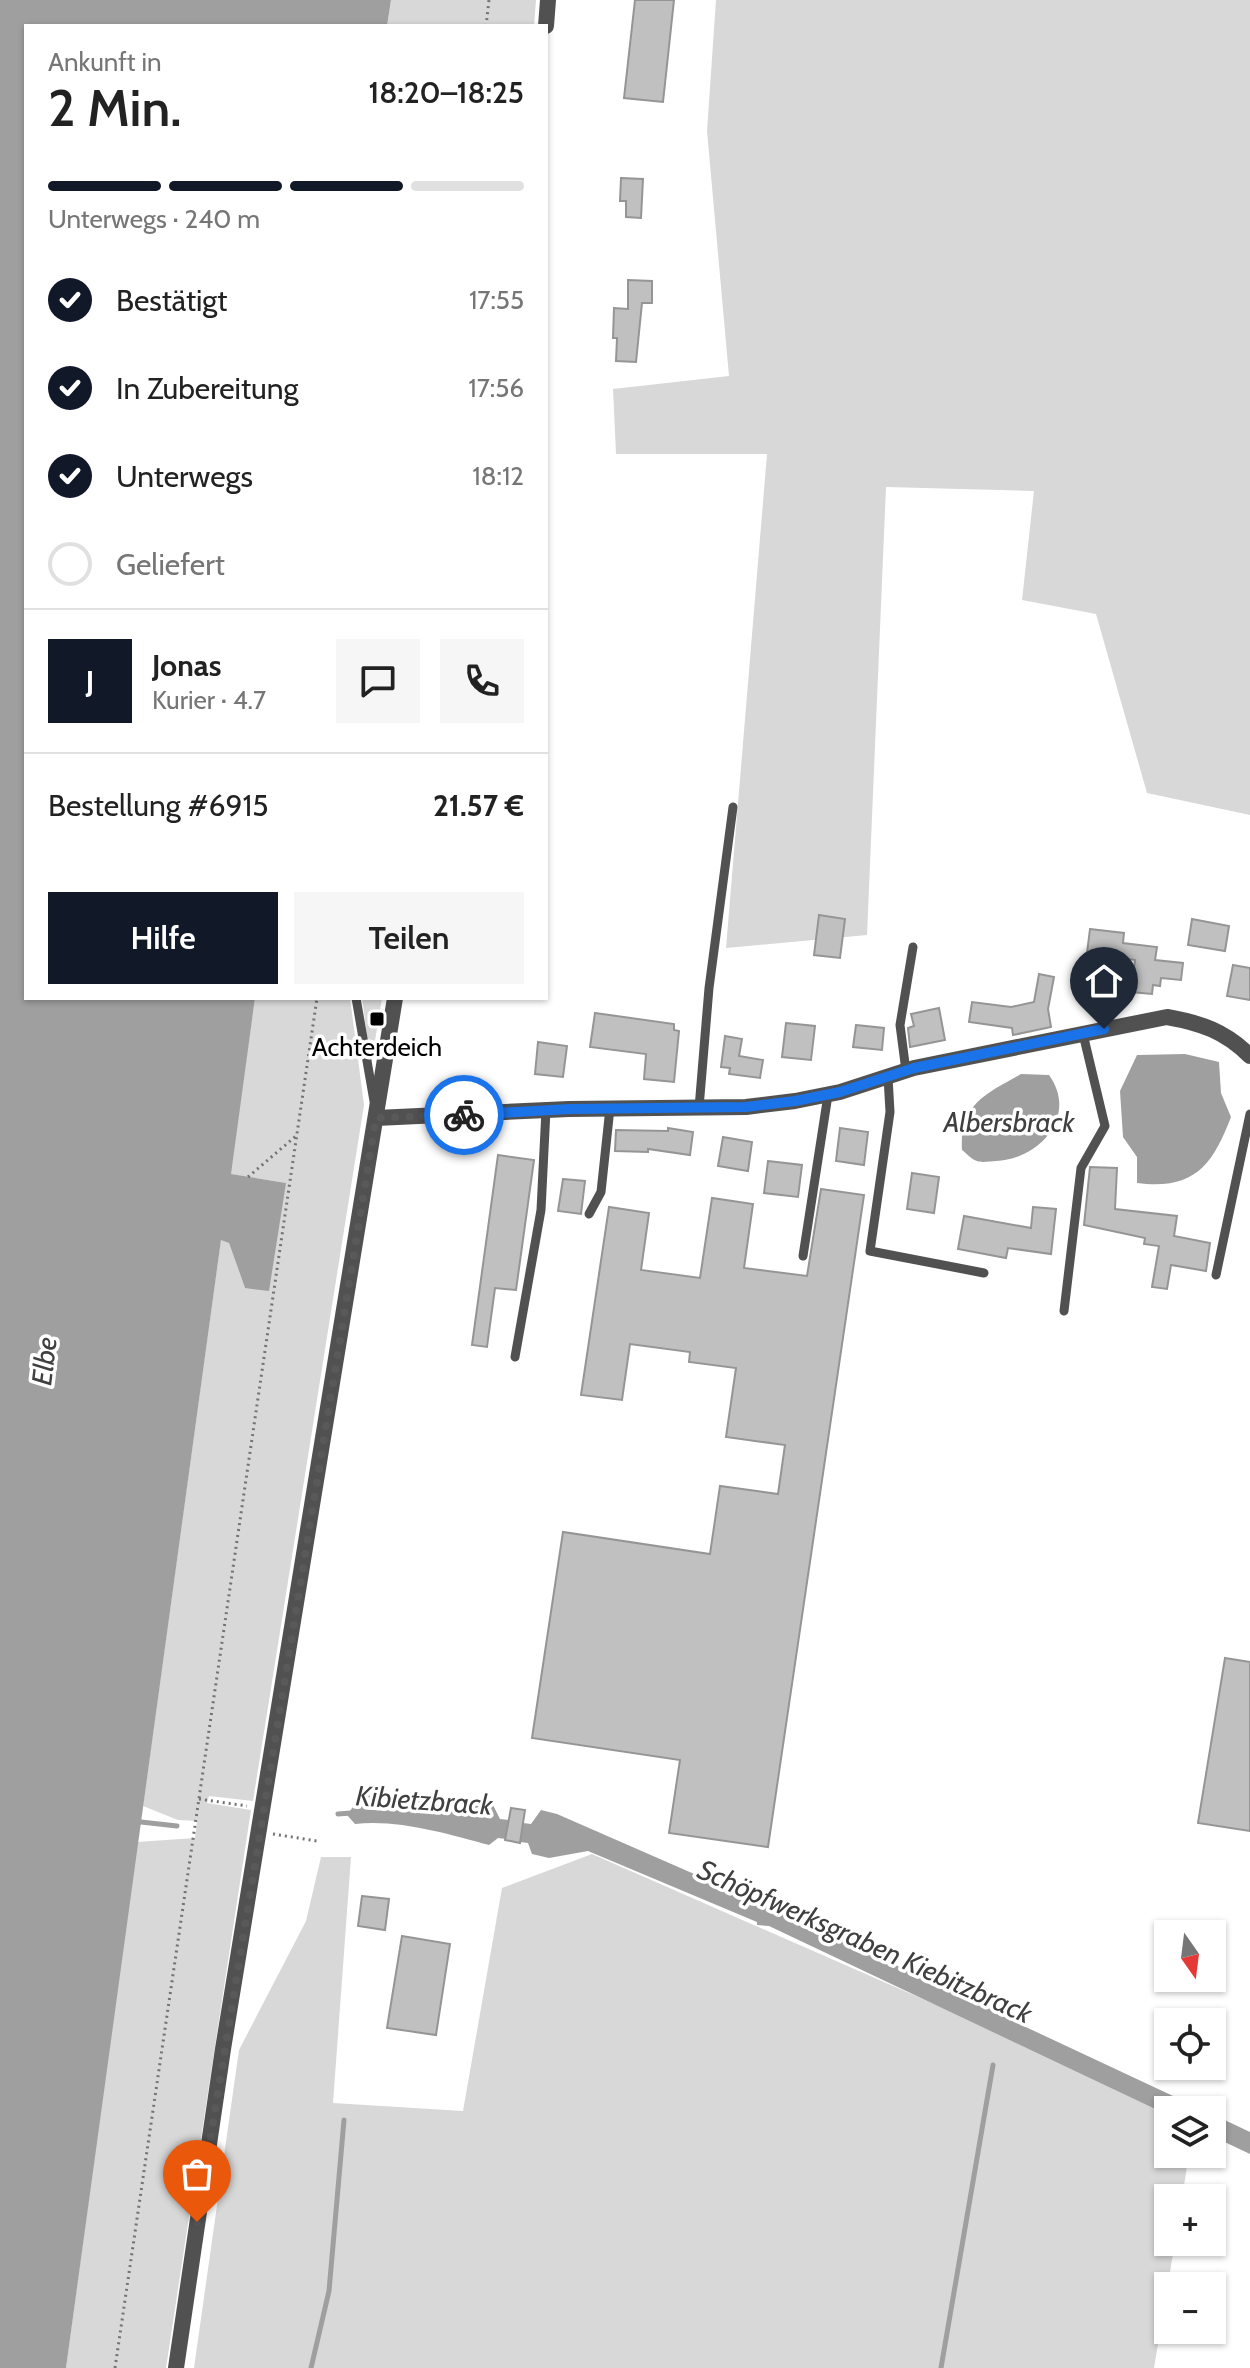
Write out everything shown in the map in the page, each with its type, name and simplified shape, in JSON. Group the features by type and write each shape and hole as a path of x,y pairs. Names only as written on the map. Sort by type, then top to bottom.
{"street":[{"path":"546,24 548,0"},
{"path":"176,2368 259,1832 395,1000"},
{"path":"376,1117 610,1108 746,1107 828,1095 906,1071 1167,1017 1204,1024 1232,1038 1250,1056"}],"lane":[{"path":"699,1108 709,988 733,807"},
{"path":"906,1071 900,1025 913,947"},
{"path":"356,1000 376,1117"},
{"path":"1064,1311 1081,1168 1105,1126 1083,1034"},
{"path":"888,1077 890,1112 870,1251 984,1273"},
{"path":"803,1256 828,1095"},
{"path":"589,1214 601,1192 610,1108"},
{"path":"515,1357 541,1210 546,1110"},
{"path":"1216,1275 1250,1114"}],"path":[{"path":"486,24 489,0"},
{"path":"115,2368 317,1000"},
{"path":"248,1177 296,1136"},
{"path":"199,1799 263,1808"},
{"path":"259,1832 317,1841"}],"shaded area":[{"path":"391,0 536,0 534,24 387,24"},
{"path":"716,0 1250,0 1250,815 1147,793 1096,614 1022,600 1034,491 886,487 867,935 726,948 767,454 616,454 613,389 729,376 707,131"},
{"path":"255,1000 350,1000 364,1105 253,1801 209,1796 207,1803 251,1810 166,2368 66,2368 137,1842 195,1838 197,1821 178,1820 143,1806 221,1239 229,1243 245,1288 286,1183 230,1174"},
{"path":"362,1000 382,1000 371,1065"},
{"path":"592,1854 1014,2039 1154,2108 1154,2168 1187,2168 1184,2184 1154,2184 1154,2256 1173,2256 1170,2272 1154,2272 1154,2344 1158,2344 1154,2368 194,2368 239,2050 306,1921 321,1857 351,1857 333,2103 463,2111 502,1888"}],"water":[{"name":"Elbe","path":"0,0 391,0 387,24 24,24 24,1000 255,1000 231,1174 286,1183 269,1291 245,1288 229,1243 221,1240 66,2368 0,2368"},
{"path":"1185,1054 1219,1062 1221,1093 1231,1117 1216,1149 1198,1171 1173,1183 1137,1183 1137,1157 1123,1137 1120,1091 1137,1055"},
{"name":"Albersbrack","path":"1021,1074 1049,1075 1057,1090 1057,1119 1040,1143 1027,1152 986,1162 975,1160 962,1150 962,1134 970,1111 986,1095"},
{"path":"383,1792 471,1806 493,1805 500,1819 509,1820 506,1839 498,1838 489,1845 405,1826 355,1824 347,1815 361,1796"},
{"path":"541,1810 557,1814 802,1921 989,2009 992,2006 999,2009 998,2014 1173,2096 1154,2096 1154,2108 769,1926 757,1925 757,1922 588,1851 549,1858 532,1854 528,1843 520,1842 523,1823 531,1824"},
{"path":"1226,2121 1250,2132 1250,2154 1226,2143"}],"building":[{"path":"635,0 674,0 663,102 624,98"},
{"path":"621,178 643,179 641,218 626,217 626,201 620,201"},
{"path":"628,280 652,281 652,303 642,303 636,362 616,361 617,338 613,338 614,308 628,309"},
{"path":"819,915 845,919 840,958 814,955"},
{"path":"1192,919 1229,926 1225,951 1188,945"},
{"path":"1090,929 1124,933 1123,943 1157,947 1155,960 1183,963 1181,980 1161,978 1160,986 1153,985 1152,994 1131,992 1135,960 1087,953"},
{"path":"1233,965 1250,968 1250,1000 1227,996"},
{"path":"1039,974 1054,977 1048,1009 1051,1027 1013,1035 1012,1028 969,1022 972,1002 1011,1007 1034,1002"},
{"path":"939,1008 945,1040 910,1047 908,1028 914,1026 911,1014"},
{"path":"595,1013 674,1024 674,1030 679,1031 674,1082 644,1079 646,1054 590,1047"},
{"path":"786,1023 815,1026 811,1060 782,1057"},
{"path":"856,1025 884,1028 882,1050 853,1047"},
{"path":"725,1036 742,1039 739,1056 763,1060 760,1078 729,1074 730,1068 721,1067"},
{"path":"538,1042 567,1046 563,1077 535,1074"},
{"path":"668,1128 693,1132 690,1155 648,1149 648,1152 615,1151 616,1130 668,1131"},
{"path":"840,1128 868,1132 864,1165 836,1161"},
{"path":"723,1137 752,1142 748,1171 718,1166"},
{"path":"498,1155 534,1160 516,1290 495,1288 487,1347 472,1345"},
{"path":"768,1161 802,1165 798,1197 764,1193"},
{"path":"1090,1167 1117,1168 1115,1209 1177,1216 1174,1236 1210,1243 1206,1271 1171,1265 1167,1289 1152,1287 1159,1246 1144,1244 1145,1238 1084,1225"},
{"path":"912,1173 939,1177 934,1213 907,1209"},
{"path":"563,1179 585,1181 581,1214 558,1211"},
{"path":"821,1189 864,1195 768,1847 669,1833 680,1760 532,1738 563,1532 710,1554 720,1486 778,1494 785,1445 726,1437 736,1368 689,1362 690,1352 630,1344 622,1400 581,1395 609,1207 649,1213 641,1270 700,1278 712,1198 753,1204 744,1268 807,1276"},
{"path":"1033,1207 1056,1209 1051,1254 1008,1248 1006,1258 958,1249 964,1216 1031,1228"},
{"path":"1225,1658 1250,1662 1250,1831 1198,1823"},
{"path":"511,1808 525,1810 520,1843 505,1840"},
{"path":"362,1896 389,1899 385,1930 358,1926"},
{"path":"402,1936 450,1944 436,2035 387,2028"}],"waterway":[{"name":"Kibietzbrack","path":"338,1814 351,1813"},
{"path":"141,1822 177,1826"},
{"path":"941,2368 993,2065"},
{"path":"311,2368 329,2291 344,2120"}],"way so far":[{"path":"197,2222 376,1118 464,1115"}],"place":[{"name":"Achterdeich","path":"377,1019"}],"route":[{"path":"464,1115 569,1109 746,1107 795,1101 840,1092 914,1068 1104,1029"}],"water label":[{"name":"Schöpfwerksgraben Kiebitzbrack","path":"865,1941"}]}
